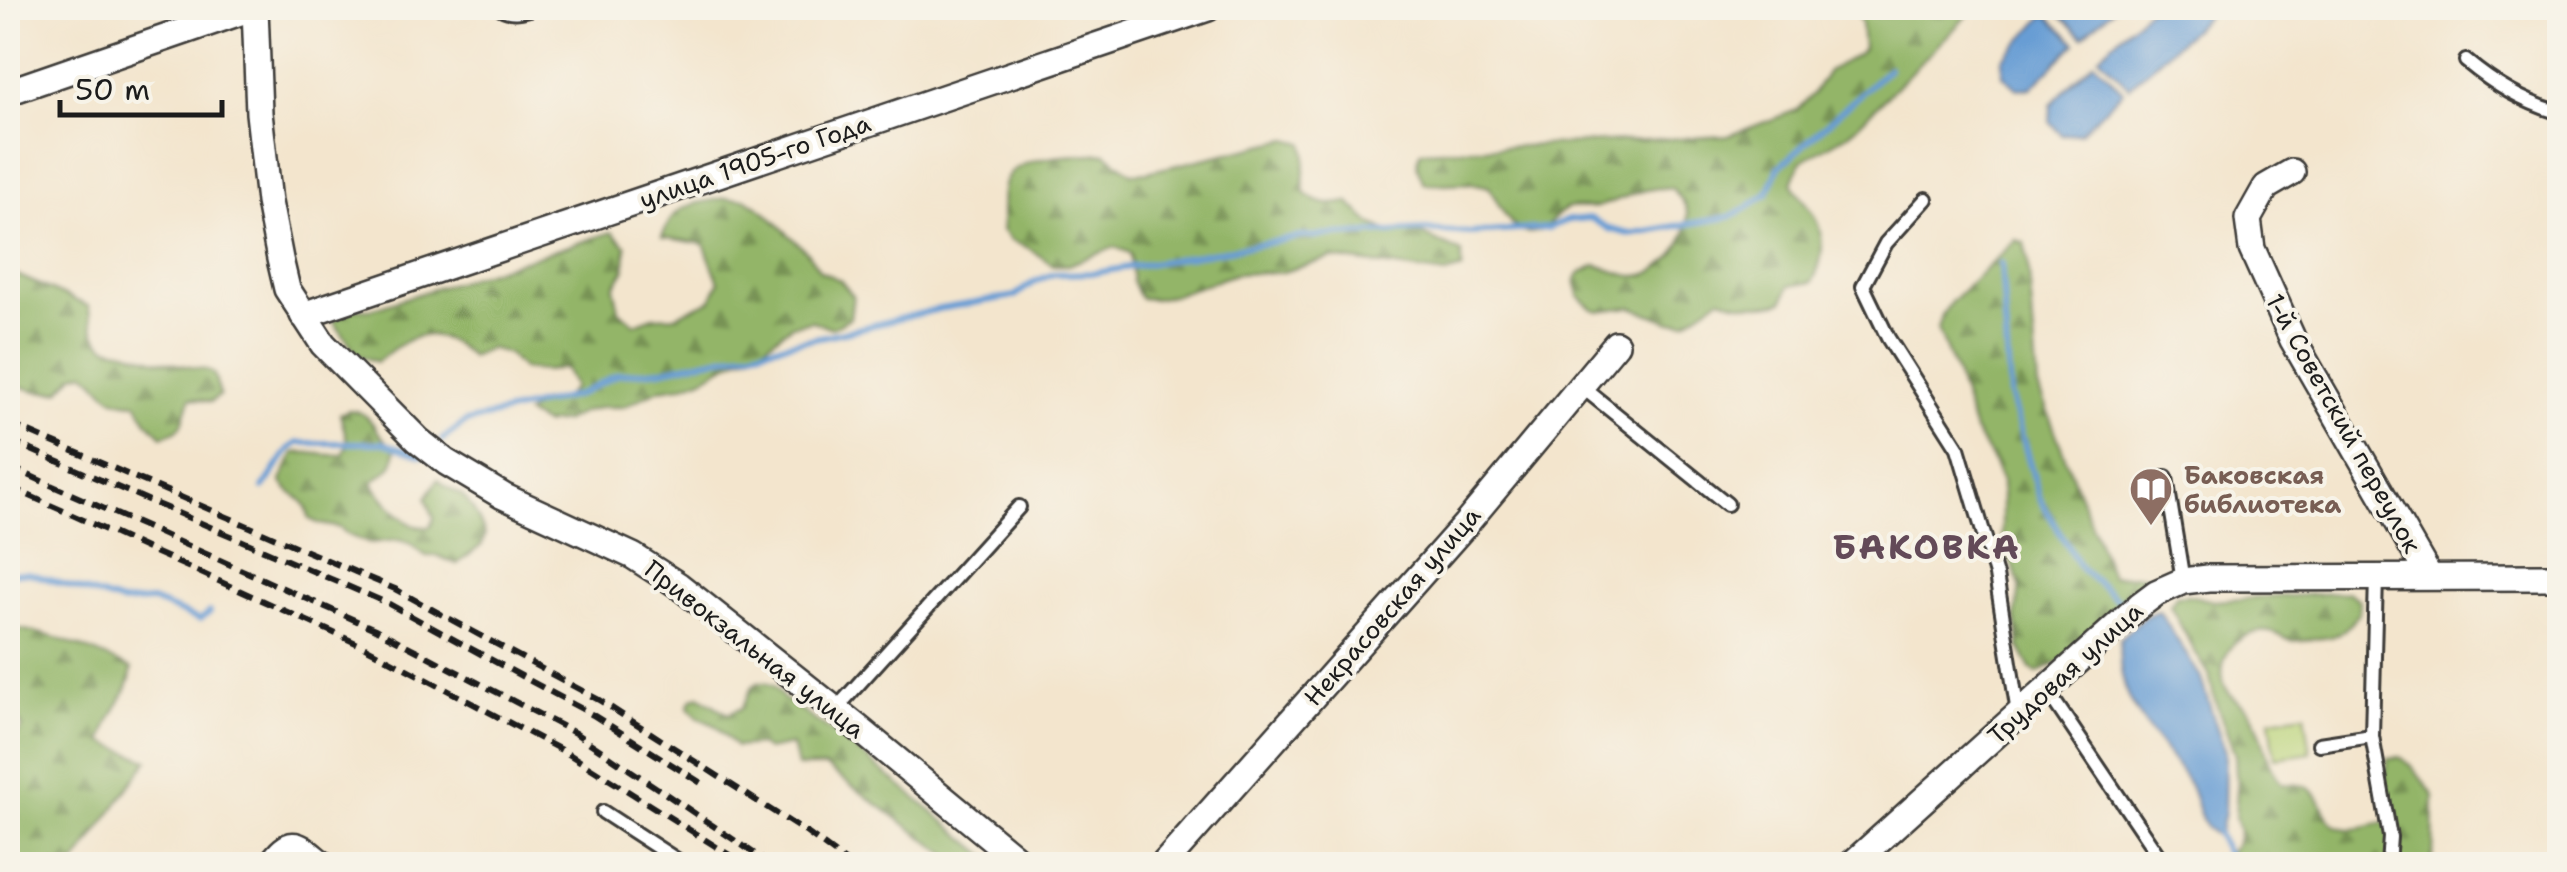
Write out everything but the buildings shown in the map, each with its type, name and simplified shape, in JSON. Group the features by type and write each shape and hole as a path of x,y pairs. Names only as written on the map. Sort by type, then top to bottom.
{"street":[{"path":"8,92 254,8"},
{"name":"Привокзальная улица","path":"254,8 258,113 269,202 287,289 323,344 418,440 446,462 503,496 633,556 678,585 1023,864"},
{"name":"улица 1905-го Года","path":"302,315 1208,8"},
{"name":"1-й Советский переулок","path":"2292,172 2266,187 2248,220 2252,249 2293,340 2429,576"},
{"name":"Некрасовская улица","path":"1164,864 1465,525 1616,344"},
{"name":"Трудовая улица","path":"1852,864 2140,605 2183,581 2560,577"},
{"path":"271,864 290,845 298,845 322,864"}],"lane":[{"path":"501,8 517,12 533,8"},
{"path":"2466,61 2508,94 2560,113"},
{"path":"1926,199 1886,243 1863,286 1888,338 1958,448 1996,575 2018,713"},
{"path":"1581,386 1728,504"},
{"path":"2166,477 2183,581"},
{"path":"835,710 1018,507"},
{"path":"2376,576 2372,736 2390,837 2388,864"},
{"path":"2046,689 2164,864"},
{"path":"2319,744 2372,736"},
{"path":"603,812 683,864"}],"green space":[{"path":"1855,8 1975,8 1850,133 1800,162 1792,183 1813,213 1822,250 1812,282 1789,286 1783,301 1752,304 1720,298 1686,321 1671,322 1631,307 1598,311 1579,296 1576,280 1580,273 1596,265 1630,276 1646,274 1675,252 1688,219 1682,200 1672,188 1643,191 1597,207 1566,209 1533,233 1524,232 1509,221 1489,187 1424,183 1420,175 1417,163 1421,151 1728,136 1797,110 1828,71 1863,48"},
{"path":"1288,139 1304,143 1304,185 1310,197 1325,203 1348,202 1373,225 1388,231 1419,233 1462,253 1462,269 1446,274 1331,258 1283,272 1235,274 1155,299 1140,298 1133,284 1130,253 1115,247 1068,265 1053,265 1011,241 1002,230 1005,182 1011,173 1034,161 1106,153 1131,173 1147,172"},
{"path":"725,198 747,199 764,211 807,252 820,271 840,280 853,296 850,318 832,328 812,321 792,325 758,351 701,379 660,389 623,407 603,407 544,424 526,414 541,402 562,400 574,387 565,368 522,369 508,354 490,348 471,357 458,346 434,336 413,338 377,362 358,355 333,321 351,309 371,309 612,232 626,246 625,269 614,287 619,310 635,324 653,317 675,316 711,300 719,282 704,244 662,237 667,225 686,207"},
{"path":"2016,240 2024,243 2028,261 2038,387 2111,576 2144,575 2136,598 2060,662 2037,673 2020,648 2016,617 2020,585 2002,538 2002,482 1974,431 1938,329 1951,302"},
{"path":"8,271 88,306 95,334 104,345 207,370 214,374 220,395 211,402 191,398 177,430 162,436 137,403 112,397 85,372 74,375 60,391 27,389 8,382"},
{"path":"349,410 365,416 395,450 391,466 373,482 390,506 413,525 430,527 434,518 426,498 438,479 472,507 485,534 482,545 457,564 426,556 409,543 368,543 340,528 309,519 305,505 281,481 294,453 343,454 348,444 340,414"},
{"path":"2349,592 2359,600 2359,613 2335,636 2292,641 2259,632 2240,639 2226,655 2225,686 2251,713 2282,784 2312,791 2330,820 2342,828 2390,821 2385,776 2388,759 2400,758 2411,765 2434,796 2433,864 2222,864 2237,842 2239,830 2235,817 2235,755 2209,674 2170,606 2176,596 2188,595 2214,601"},
{"path":"8,627 71,643 132,669 103,742 148,760 75,864 8,864 8,739 23,727 8,711"},
{"path":"758,683 773,686 784,699 844,740 997,864 960,864 826,767 797,767 792,745 767,750 760,745 736,747 715,725 698,718 688,706 699,696 728,714 742,708"},
{"path":"2305,714 2311,753 2275,758 2270,719"}],"water":[{"path":"2053,8 2114,8 2083,37"},
{"path":"2149,8 2216,8 2129,87 2099,56"},
{"path":"2046,14 2076,43 2032,87 2017,89 2003,75 2003,59"},
{"path":"2094,61 2123,91 2080,133 2062,135 2050,122 2051,104"},
{"path":"2159,611 2200,676 2225,752 2224,812 2219,837 2204,823 2189,784 2141,718 2124,684 2120,640 2143,619"}],"waterway":[{"path":"442,440 466,422 578,395 618,374 660,370 1015,296 1053,274 1095,273 1301,237 1548,228 1590,218 1629,234 1729,217 1767,194 1779,167 1889,68"},
{"path":"2001,263 2010,395 2040,499 2081,569 2126,607"},
{"path":"263,488 289,449 298,443 384,443 422,456"},
{"path":"8,573 29,573 122,603 152,601 200,620 210,612"},
{"path":"2216,829 2231,864"}],"railway":[{"path":"8,423 395,589 599,700 849,864"},
{"path":"8,440 389,604 593,715 701,783"},
{"path":"8,466 375,629 575,733 770,864"},
{"path":"8,486 365,647 567,753 744,864"}],"place":[{"name":"Баковская библиотека","path":"2151,527"}],"district":[{"name":"БАКОВКА","path":"1927,546"}]}
